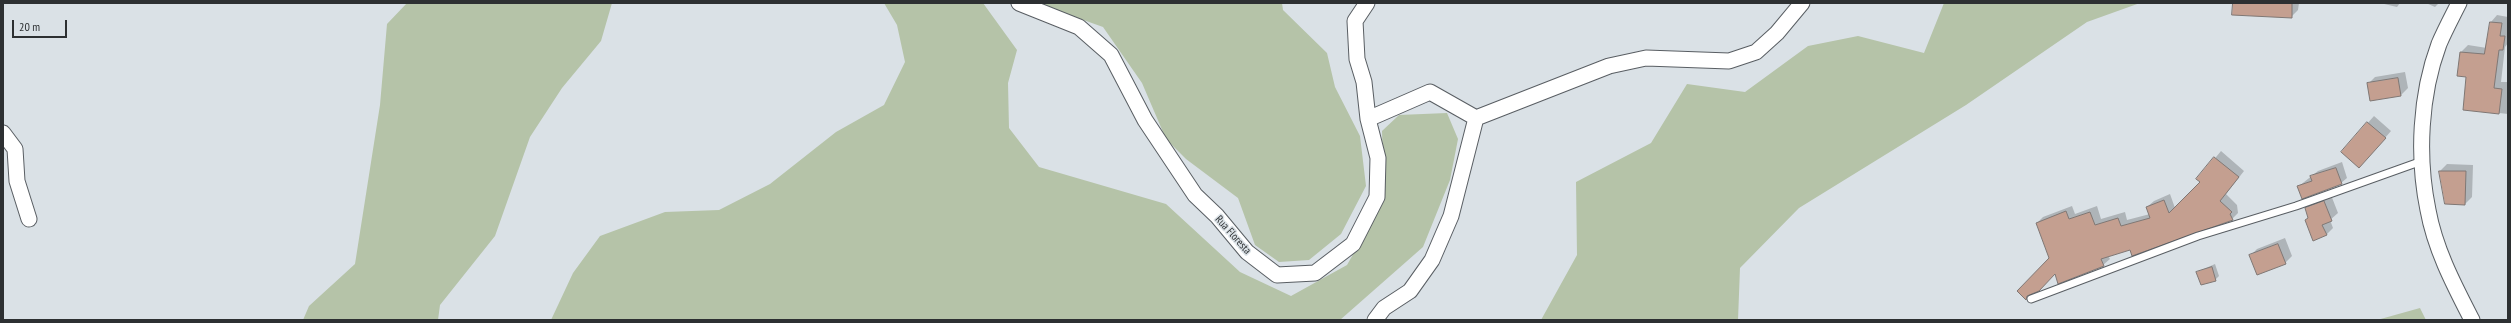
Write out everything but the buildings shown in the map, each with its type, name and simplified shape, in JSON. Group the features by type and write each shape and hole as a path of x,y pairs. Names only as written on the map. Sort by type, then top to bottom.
{"street":[{"name":"Rua Floresta","path":"1019,3 1079,27 1110,55 1145,120 1195,194 1217,216 1246,252 1277,275 1315,273 1353,244 1377,197 1378,158 1368,119 1364,82 1357,59 1355,21 1367,3"},
{"path":"1476,118 1608,66 1646,58 1729,61 1756,52 1777,34 1802,3"},
{"path":"2459,3 2439,45 2426,98 2422,161 2428,211 2447,270 2472,320"},
{"path":"1368,119 1430,92 1476,118"},
{"path":"1374,320 1384,308 1410,291 1432,260 1451,216 1476,118"},
{"path":"3,133 16,149 17,181 29,218"}],"lane":[{"path":"2031,299 2198,236 2296,206 2422,161"}],"green space":[{"path":"407,3 612,3 601,41 562,88 530,137 495,236 440,305 438,320 303,320 309,306 355,264 380,105 387,24"},
{"path":"884,3 983,3 1017,50 1008,83 1009,128 1039,167 1166,204 1240,272 1291,296 1347,265 1384,200 1382,131 1399,115 1447,113 1458,139 1450,180 1423,247 1340,320 551,320 573,273 600,236 665,212 719,210 770,184 836,132 884,105 905,62 897,25"},
{"path":"1036,3 1282,3 1283,10 1327,53 1335,87 1360,136 1366,186 1341,234 1309,260 1279,262 1255,245 1238,198 1186,159 1166,139 1142,83 1103,27"},
{"path":"1944,3 2140,3 2087,22 1966,105 1799,208 1740,268 1738,320 1541,320 1577,255 1576,182 1651,143 1687,84 1745,92 1808,46 1858,36 1924,53"},
{"path":"2420,308 2426,320 2377,320"}]}
